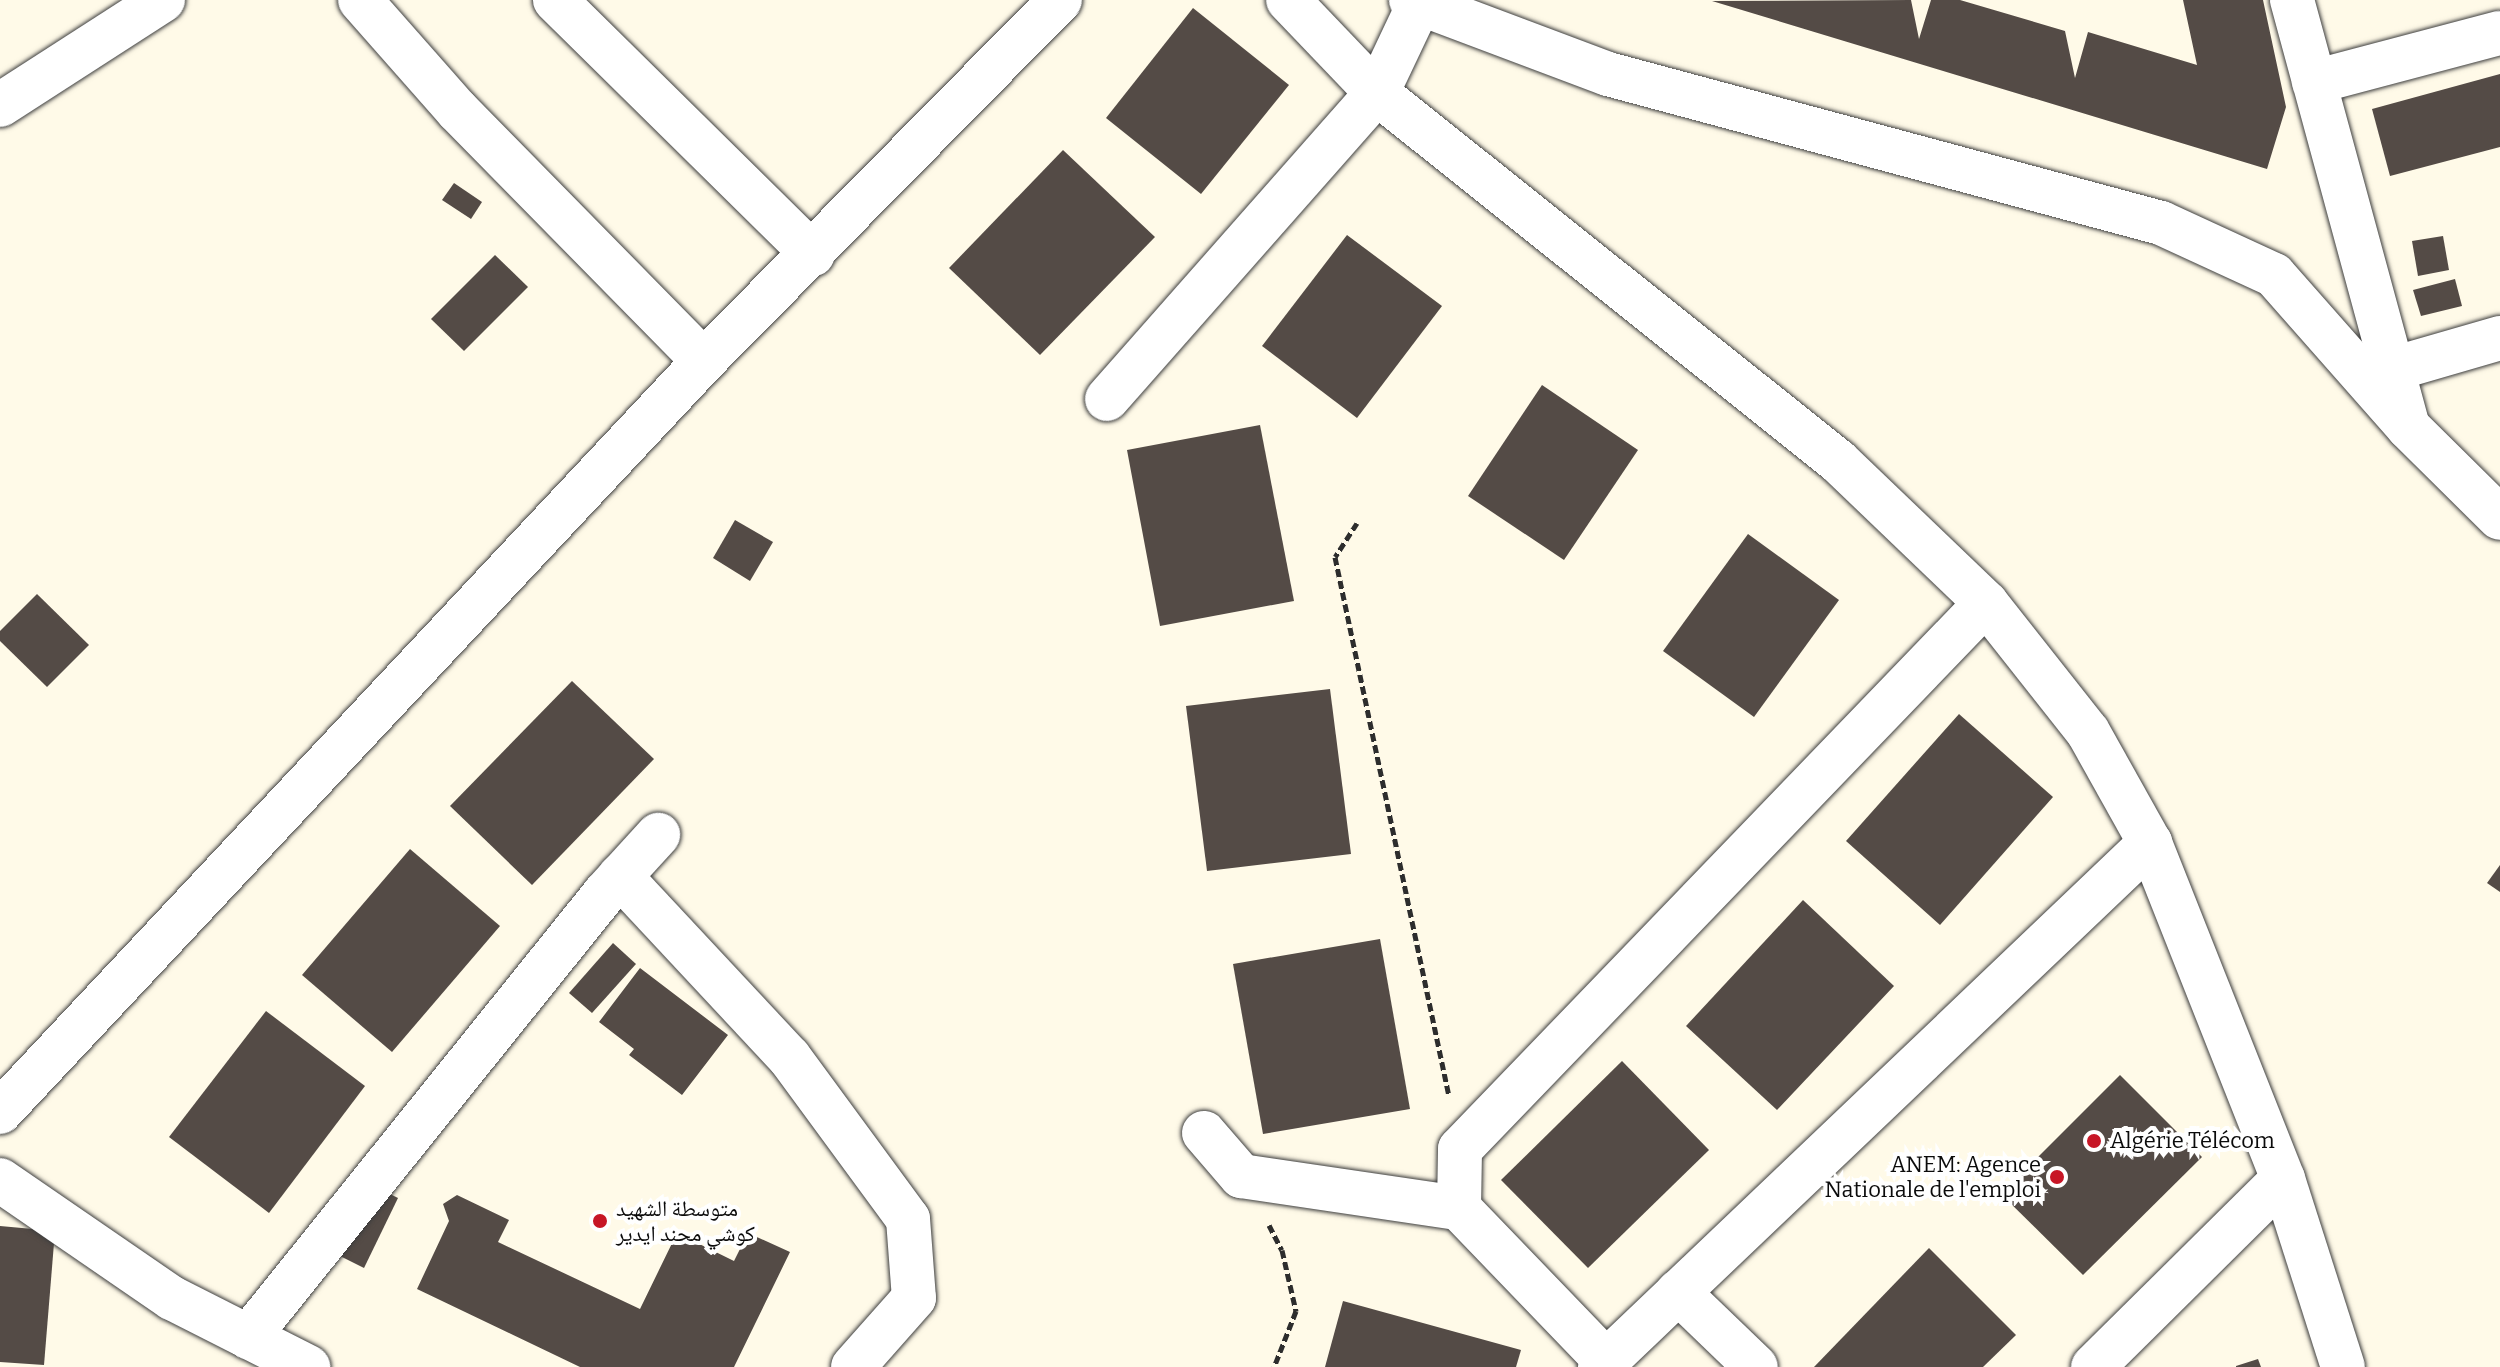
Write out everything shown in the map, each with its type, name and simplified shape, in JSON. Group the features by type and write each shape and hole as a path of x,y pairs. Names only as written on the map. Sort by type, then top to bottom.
{"street":[{"path":"0,105 163,0"},
{"path":"360,0 457,110 704,361"},
{"path":"555,0 813,254"},
{"path":"0,1112 704,361 813,254 1060,0"},
{"path":"1288,0 1377,93 1839,462 1986,603 2088,732 2150,843 2283,1179 2343,1367"},
{"path":"2292,0 2408,427"},
{"path":"1107,399 1377,93 1417,1 1608,74 2161,223 2274,275 2408,427 2500,518"},
{"path":"2314,82 2500,33"},
{"path":"2393,369 2500,338"},
{"path":"1459,1208 1460,1149 1986,603"},
{"path":"248,1337 620,876 658,835"},
{"path":"1204,1133 1241,1176 1459,1208 1603,1364 2150,843"},
{"path":"620,876 789,1057 908,1219 914,1298 853,1367"},
{"path":"2093,1367 2283,1179"},
{"path":"0,1180 172,1298 308,1367"},
{"path":"1678,1292 1756,1367"}],"path":[{"path":"1357,523 1335,557 1460,1149"},
{"path":"1241,1176 1282,1250 1296,1311 1274,1367"}],"building":[{"path":"1911,0 1919,39 1931,0 1960,0 2065,31 2075,78 2088,32 2197,65 2183,0 2263,0 2286,107 2267,169 1712,1"},
{"path":"1193,8 1289,85 1201,194 1106,118"},
{"path":"2500,74 2500,147 2390,176 2372,109"},
{"path":"1063,150 1155,237 1040,355 949,268"},
{"path":"454,183 482,202 471,219 442,200"},
{"path":"1347,235 1442,306 1357,418 1262,346"},
{"path":"2443,236 2449,270 2418,276 2412,241"},
{"path":"495,255 528,287 464,351 431,319"},
{"path":"2455,279 2462,306 2421,316 2413,290"},
{"path":"1542,385 1638,450 1564,560 1468,496"},
{"path":"1260,425 1294,601 1160,626 1127,450"},
{"path":"735,520 773,542 750,581 713,558"},
{"path":"1748,534 1839,600 1754,717 1663,651"},
{"path":"37,594 89,645 47,687 0,641 0,631"},
{"path":"572,681 654,759 532,885 450,806"},
{"path":"1330,689 1351,854 1207,871 1186,706"},
{"path":"1959,714 2053,797 1940,925 1846,841"},
{"path":"410,849 500,926 392,1052 302,975"},
{"path":"2500,865 2500,892 2487,883"},
{"path":"1803,900 1894,986 1777,1110 1686,1026"},
{"path":"1380,939 1410,1109 1263,1134 1233,964"},
{"path":"613,943 636,964 592,1013 569,993"},
{"path":"640,968 728,1035 682,1095 629,1055 634,1049 599,1022"},
{"path":"266,1011 365,1086 269,1213 169,1137"},
{"path":"1622,1061 1709,1150 1588,1268 1501,1180"},
{"path":"2120,1075 2202,1157 2083,1275 2001,1194"},
{"path":"364,1181 398,1198 364,1268 330,1251"},
{"path":"457,1195 509,1220 498,1242 640,1309 677,1233 734,1261 748,1233 790,1252 734,1367 580,1367 417,1289 449,1221 443,1204"},
{"path":"0,1226 55,1231 44,1365 0,1362"},
{"path":"1929,1248 2016,1335 1983,1367 1814,1367"},
{"path":"1343,1301 1521,1350 1516,1367 1325,1367"},
{"path":"2258,1359 2261,1367 2236,1367 2236,1366"}],"place":[{"name":"Algérie Télécom","path":"2094,1141"},
{"name":"ANEM: Agence Nationale de l'emploi","path":"2057,1177"},
{"name":"متوسطة الشهيد كوشي محند ايدير","path":"600,1221"}]}
